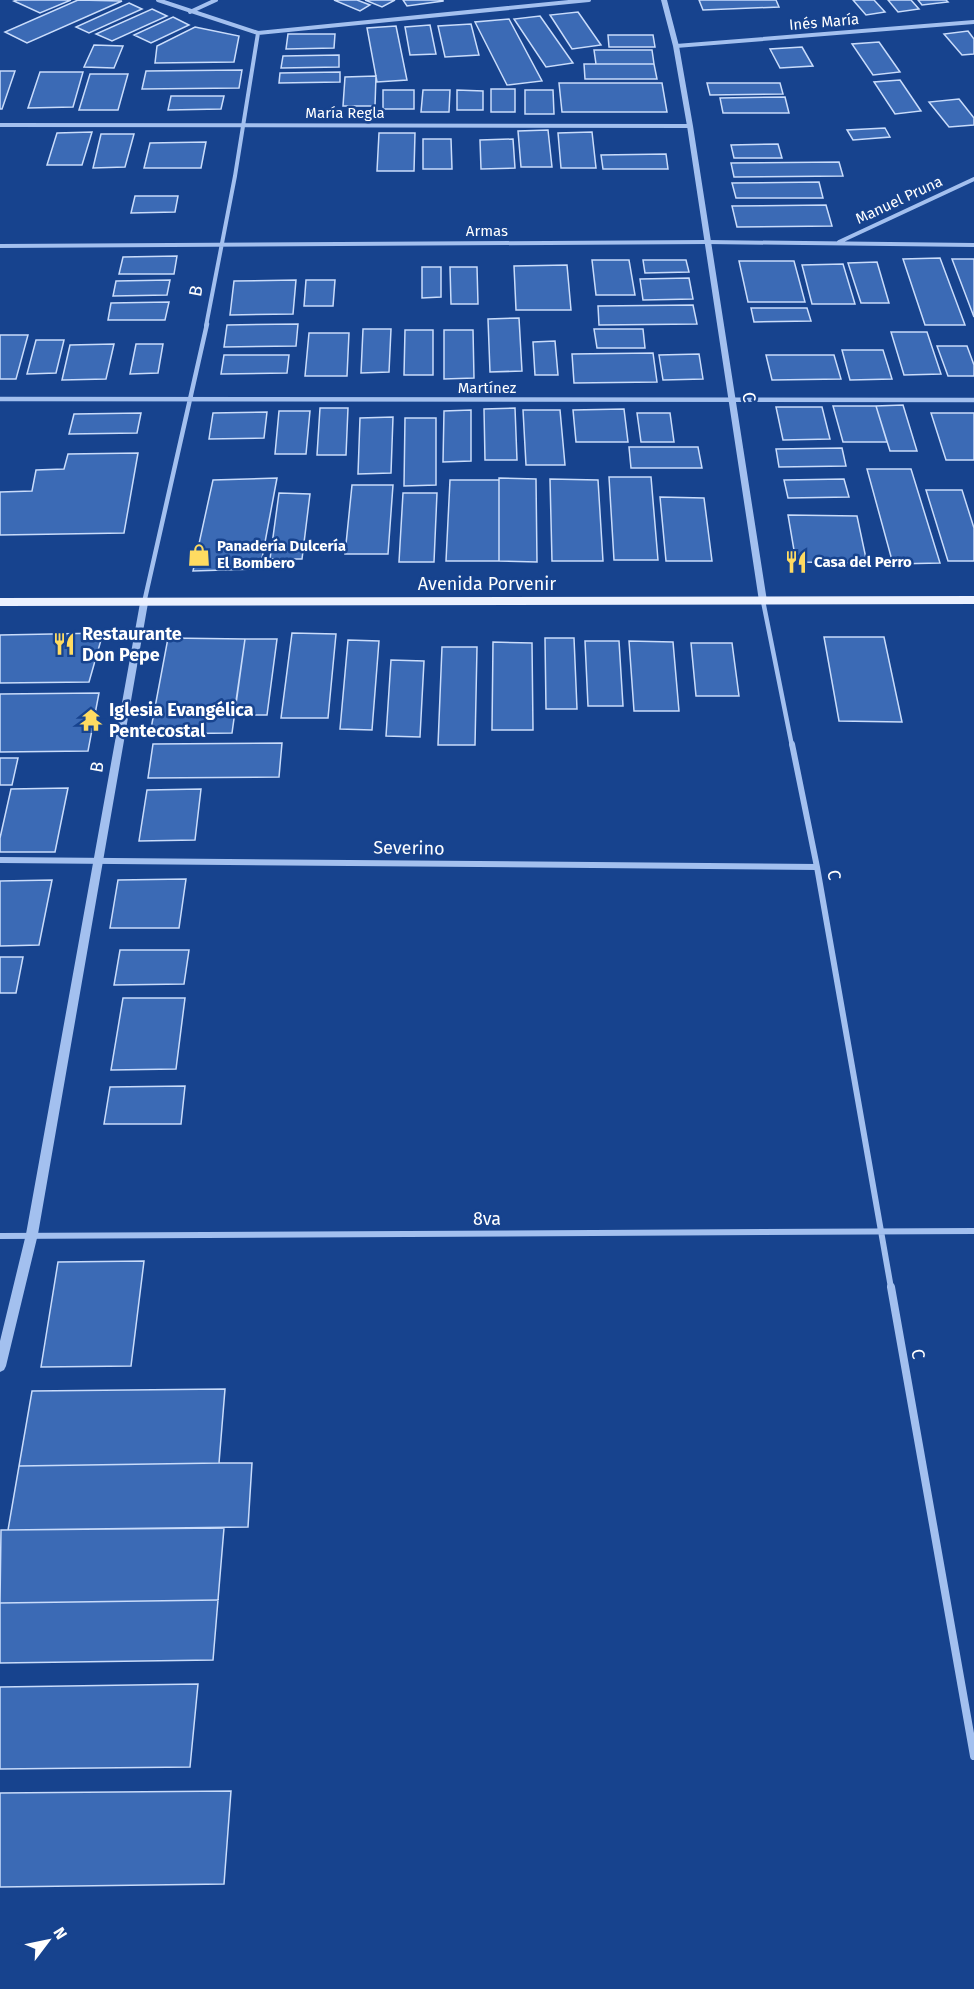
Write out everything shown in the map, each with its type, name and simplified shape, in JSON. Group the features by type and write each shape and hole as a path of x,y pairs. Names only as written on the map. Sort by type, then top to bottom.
{"main road":[{"name":"Avenida Porvenir","path":"0,602 974,600"}],"street":[{"path":"158,0 258,33 589,0"},
{"path":"190,12 216,0"},
{"name":"C","path":"664,0 676,46 690,126 734,400 763,601 817,867 974,1756"},
{"name":"Inés María","path":"676,46 974,22"},
{"name":"B","path":"0,1366 32,1234 144,603 191,400 222,245 246,124 258,33"},
{"name":"María Regla","path":"0,124 690,126"},
{"name":"Manuel Pruna","path":"835,244 974,179"},
{"name":"Armas","path":"0,246 707,242 974,245"},
{"name":"Martínez","path":"0,399 974,400"},
{"name":"Severino","path":"0,860 817,867"},
{"name":"8va","path":"0,1236 32,1234 974,1231"}],"building":[{"path":"71,0 40,13 14,1"},
{"path":"78,0 122,1 27,43 5,32"},
{"path":"334,0 357,0 370,5 360,11"},
{"path":"365,0 395,0 382,7"},
{"path":"403,0 443,0 443,1 407,6"},
{"path":"699,0 776,0 779,7 703,10"},
{"path":"853,0 874,0 885,12 866,15"},
{"path":"888,0 911,0 919,9 898,12"},
{"path":"918,0 946,0 948,2 922,5"},
{"path":"129,3 142,9 89,33 76,27"},
{"path":"152,9 167,16 112,41 96,34"},
{"path":"578,12 601,45 572,49 550,15"},
{"path":"540,16 573,63 546,67 514,19"},
{"path":"173,17 189,25 151,43 134,35"},
{"path":"509,19 542,81 507,85 475,22"},
{"path":"471,24 479,55 445,57 438,26"},
{"path":"430,25 436,54 410,55 405,27"},
{"path":"396,26 407,80 377,82 367,28"},
{"path":"195,27 239,36 234,62 155,63 157,46"},
{"path":"968,31 974,39 974,54 962,55 944,34"},
{"path":"288,34 335,34 334,48 286,49"},
{"path":"608,35 653,35 655,47 609,47"},
{"path":"879,42 900,72 873,75 852,44"},
{"path":"94,45 123,46 114,68 84,67"},
{"path":"802,47 813,66 780,68 770,49"},
{"path":"594,50 652,50 654,64 596,64"},
{"path":"339,55 339,67 281,68 283,56"},
{"path":"584,64 654,64 657,79 585,79"},
{"path":"242,70 239,88 142,89 146,71"},
{"path":"0,71 15,71 2,109 0,109"},
{"path":"40,72 83,72 73,107 28,108"},
{"path":"340,72 340,82 279,83 280,73"},
{"path":"90,74 128,74 118,110 79,110"},
{"path":"376,76 375,106 343,106 345,77"},
{"path":"900,80 921,111 895,114 874,82"},
{"path":"559,83 662,83 667,112 562,112"},
{"path":"707,83 780,83 783,94 710,95"},
{"path":"491,89 515,89 515,112 491,112"},
{"path":"383,90 414,90 414,109 383,109"},
{"path":"423,90 450,90 449,112 421,112"},
{"path":"457,90 483,91 483,110 457,110"},
{"path":"525,90 553,90 554,114 525,114"},
{"path":"171,96 224,96 221,109 168,110"},
{"path":"785,97 789,113 723,113 720,98"},
{"path":"959,99 974,118 974,125 949,127 929,102"},
{"path":"885,128 890,137 853,140 847,130"},
{"path":"548,130 552,167 521,167 518,131"},
{"path":"92,132 82,165 47,165 57,133"},
{"path":"592,132 596,168 561,168 558,133"},
{"path":"379,133 415,133 414,171 377,171"},
{"path":"101,134 134,134 125,167 93,168"},
{"path":"423,139 451,139 452,169 423,169"},
{"path":"513,139 515,168 481,169 480,140"},
{"path":"206,142 201,168 144,168 150,143"},
{"path":"778,144 782,158 734,158 731,145"},
{"path":"666,154 668,169 603,169 601,155"},
{"path":"839,162 843,176 734,177 731,163"},
{"path":"819,182 823,198 736,198 732,183"},
{"path":"135,196 178,196 175,212 131,213"},
{"path":"826,205 832,226 737,227 732,206"},
{"path":"177,256 174,274 119,274 123,257"},
{"path":"940,258 965,325 925,325 903,259"},
{"path":"952,259 974,259 974,317"},
{"path":"592,260 629,260 635,295 596,295"},
{"path":"643,260 686,260 689,272 645,273"},
{"path":"739,261 794,261 805,302 748,302"},
{"path":"877,262 889,303 861,303 848,263"},
{"path":"843,264 855,304 812,304 802,265"},
{"path":"567,265 571,310 516,310 514,266"},
{"path":"422,267 441,267 441,297 422,298"},
{"path":"450,267 477,267 478,304 451,304"},
{"path":"689,278 693,299 643,300 640,279"},
{"path":"170,280 167,295 113,296 116,281"},
{"path":"296,280 293,314 230,315 234,281"},
{"path":"306,280 335,280 333,306 304,306"},
{"path":"169,302 165,320 108,320 111,303"},
{"path":"693,305 697,324 599,325 598,306"},
{"path":"751,308 807,308 811,321 754,322"},
{"path":"519,318 522,371 490,372 488,319"},
{"path":"298,324 296,346 224,347 227,325"},
{"path":"363,329 391,329 389,372 361,373"},
{"path":"594,329 643,329 645,348 597,348"},
{"path":"405,330 433,330 433,375 404,375"},
{"path":"444,330 473,330 474,378 444,379"},
{"path":"891,332 927,332 941,374 904,375"},
{"path":"309,333 349,333 347,376 305,376"},
{"path":"0,335 28,335 16,379 0,379"},
{"path":"36,340 64,340 56,373 27,374"},
{"path":"555,341 558,375 535,375 533,342"},
{"path":"114,344 106,379 62,380 70,345"},
{"path":"136,344 163,344 158,373 130,374"},
{"path":"937,346 967,346 974,365 974,376 948,376"},
{"path":"842,350 883,350 892,379 850,380"},
{"path":"653,353 657,382 574,383 572,354"},
{"path":"699,354 703,379 663,380 659,355"},
{"path":"224,355 289,355 287,373 221,374"},
{"path":"766,355 834,355 841,379 772,380"},
{"path":"903,405 917,451 890,451 876,406"},
{"path":"833,406 876,406 887,442 843,442"},
{"path":"776,407 822,407 830,439 783,440"},
{"path":"320,408 348,408 346,455 317,455"},
{"path":"515,408 517,460 485,460 484,409"},
{"path":"624,409 628,442 576,442 573,410"},
{"path":"471,410 471,461 443,462 444,411"},
{"path":"523,410 560,410 565,465 526,465"},
{"path":"279,411 310,411 306,454 275,454"},
{"path":"267,412 264,438 209,439 213,413"},
{"path":"141,413 137,433 69,434 74,414"},
{"path":"637,413 670,413 674,442 641,442"},
{"path":"931,413 974,413 974,460 946,460"},
{"path":"393,417 391,473 358,474 360,418"},
{"path":"405,418 436,418 436,485 404,486"},
{"path":"629,447 698,447 702,468 631,468"},
{"path":"842,448 846,466 779,467 776,449"},
{"path":"138,453 124,533 0,535 0,492 32,491 36,470 64,469 68,454"},
{"path":"867,469 911,469 940,563 893,564"},
{"path":"609,477 651,477 658,560 614,560"},
{"path":"277,478 260,569 193,571 213,480"},
{"path":"499,478 536,479 537,562 499,561"},
{"path":"550,479 598,480 603,561 552,561"},
{"path":"844,479 849,497 788,498 784,480"},
{"path":"450,480 499,480 499,561 446,561"},
{"path":"352,485 393,485 388,554 345,554"},
{"path":"926,490 962,490 974,528 974,561 948,561"},
{"path":"279,493 310,494 302,559 270,559"},
{"path":"403,493 437,493 434,562 399,562"},
{"path":"660,497 704,498 712,561 666,561"},
{"path":"788,515 857,516 867,563 796,562"},
{"path":"103,633 89,682 0,683 0,635"},
{"path":"292,633 336,634 328,718 281,718"},
{"path":"824,637 884,637 902,722 839,721"},
{"path":"168,638 245,639 232,733 150,734"},
{"path":"545,638 574,638 577,709 546,709"},
{"path":"245,639 277,639 267,715 234,715"},
{"path":"348,640 379,641 372,730 340,729"},
{"path":"585,641 619,641 623,706 588,706"},
{"path":"629,641 673,642 679,711 634,711"},
{"path":"493,642 532,643 533,730 492,730"},
{"path":"691,643 732,643 739,696 696,696"},
{"path":"442,647 477,647 475,745 438,745"},
{"path":"391,660 424,661 420,737 386,736"},
{"path":"99,693 88,751 0,752 0,694"},
{"path":"282,743 279,777 148,778 153,744"},
{"path":"0,758 18,758 12,785 0,785"},
{"path":"68,788 55,852 0,852 0,838 11,789"},
{"path":"201,789 195,840 139,841 147,790"},
{"path":"186,879 179,928 110,928 118,880"},
{"path":"52,880 39,945 0,946 0,881"},
{"path":"120,950 189,950 184,984 114,985"},
{"path":"0,957 23,957 16,993 0,993"},
{"path":"123,998 185,998 176,1069 111,1070"},
{"path":"185,1086 181,1124 104,1124 110,1087"},
{"path":"144,1261 131,1366 41,1367 58,1262"},
{"path":"225,1389 219,1463 19,1466 32,1391"},
{"path":"252,1463 248,1527 8,1530 19,1466"},
{"path":"224,1528 218,1600 0,1603 1,1530"},
{"path":"218,1600 213,1660 0,1663 0,1603"},
{"path":"198,1684 190,1767 0,1769 0,1687"},
{"path":"231,1791 224,1884 0,1887 0,1793"}],"place":[{"name":"Panadería Dulcería El Bombero","path":"199,555"},
{"name":"Casa del Perro","path":"796,562"},
{"name":"Restaurante Don Pepe","path":"64,644"},
{"name":"Iglesia Evangélica Pentecostal","path":"91,720"}]}
